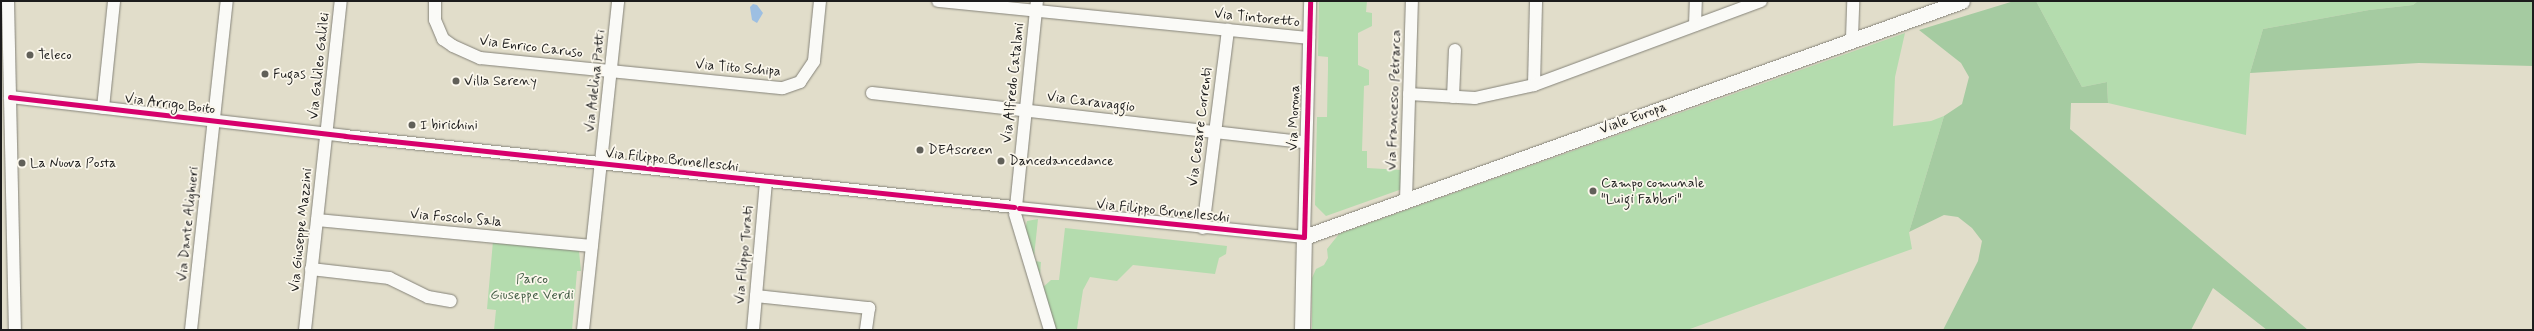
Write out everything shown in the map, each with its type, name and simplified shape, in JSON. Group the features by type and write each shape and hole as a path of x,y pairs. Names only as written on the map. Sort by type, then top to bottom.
{"main road":[{"name":"Viale Europa","path":"1304,237 1852,38 1962,1"},
{"name":"Via Morona","path":"1302,330 1304,237"}],"street":[{"path":"8,1 15,330"},
{"path":"103,108 114,1"},
{"name":"Via Dante Alighieri","path":"191,330 227,1"},
{"name":"Via Galileo Galilei","path":"327,134 341,1"},
{"name":"Via Enrico Caruso","path":"435,1 435,20 443,39 464,52 480,58 611,71"},
{"name":"Via Adelina Patti","path":"582,330 602,164 618,1"},
{"name":"Via Tito Schipa","path":"611,71 783,88 794,84 807,75 814,61 820,1"},
{"name":"Via Tintoretto","path":"938,1 1036,6 1228,30 1309,38"},
{"name":"Via Morona","path":"1304,237 1305,142 1310,1"},
{"name":"Via Francesco Petrarca","path":"1406,200 1412,1"},
{"path":"1534,85 1536,1"},
{"path":"1695,25 1696,1"},
{"path":"1409,94 1475,98 1534,85 1761,1"},
{"path":"1852,38 1853,1"},
{"name":"Via Alfredo Catalani","path":"1016,209 1036,6"},
{"name":"Via Cesare Correnti","path":"1203,228 1228,30"},
{"path":"1453,97 1455,50"},
{"name":"Via Caravaggio","path":"872,93 1214,133 1305,142"},
{"name":"Via Arrigo Boito","path":"10,97 327,134"},
{"name":"Via Filippo Brunelleschi","path":"327,134 602,164 765,188 1016,209 1304,237"},
{"name":"Via Giuseppe Mazzini","path":"305,330 327,134"},
{"name":"Via Filippo Turati","path":"753,330 765,188"},
{"path":"1016,209 1050,330"},
{"name":"Via Foscolo Sala","path":"317,220 592,246"},
{"path":"311,269 389,278 428,297 451,301"},
{"path":"756,296 869,308 866,330"}],"green space":[{"path":"1319,1 1367,1 1366,12 1372,13 1372,26 1358,33 1358,65 1369,70 1369,85 1364,86 1362,151 1367,151 1367,168 1402,170 1402,189 1326,216 1315,205 1317,117 1327,117 1328,68 1328,57 1318,56"},
{"path":"2014,1 2036,1 2082,87 2107,82 2108,103 2071,103 2070,129 2308,330 2267,330 2213,288 2191,330 1943,330 1978,261 1982,241 1972,228 1958,217 1944,215 1909,232 1944,116 1962,104 1969,77 1961,63 1919,30"},
{"path":"2036,1 2418,1 2413,5 2369,10 2263,29 2250,73 2246,135 2108,103 2107,82 2082,87"},
{"path":"2418,1 2533,1 2533,66 2419,63 2250,73 2263,29 2369,10 2413,5"},
{"name":"Campo comunale \"Luigi Fabbri\"","path":"1905,33 1895,77 1893,126 1931,121 1944,116 1909,232 1912,249 1687,330 1312,330 1312,278 1316,269 1324,265 1328,258 1327,249 1339,234"},
{"path":"1038,219 1034,257 1025,230 1027,221"},
{"path":"1065,228 1227,246 1226,254 1219,258 1215,274 1133,265 1117,281 1090,277 1083,290 1077,329 1056,330 1042,288 1051,280 1059,280"},
{"name":"Parco Giuseppe Verdi","path":"493,241 579,251 581,271 577,271 572,330 494,330 496,310 487,309"},
{"path":"1035,261 1041,262 1040,275"}],"water":[{"path":"753,4 757,5 763,13 757,23 752,20 750,7"}],"cycle path":[{"path":"1019,208 1304,237 1310,1"},
{"path":"10,97 345,136 1014,207"}],"place":[{"name":"Teleco","path":"30,55"},
{"name":"Fugas","path":"265,74"},
{"name":"Villa Sereny","path":"456,81"},
{"name":"I birichini","path":"412,125"},
{"name":"DEAscreen","path":"920,150"},
{"name":"Dancedancedance","path":"1001,161"},
{"name":"La Nuova Posta","path":"22,163"},
{"name":"Campo comunale \"Luigi Fabbri\"","path":"1593,191"}]}
